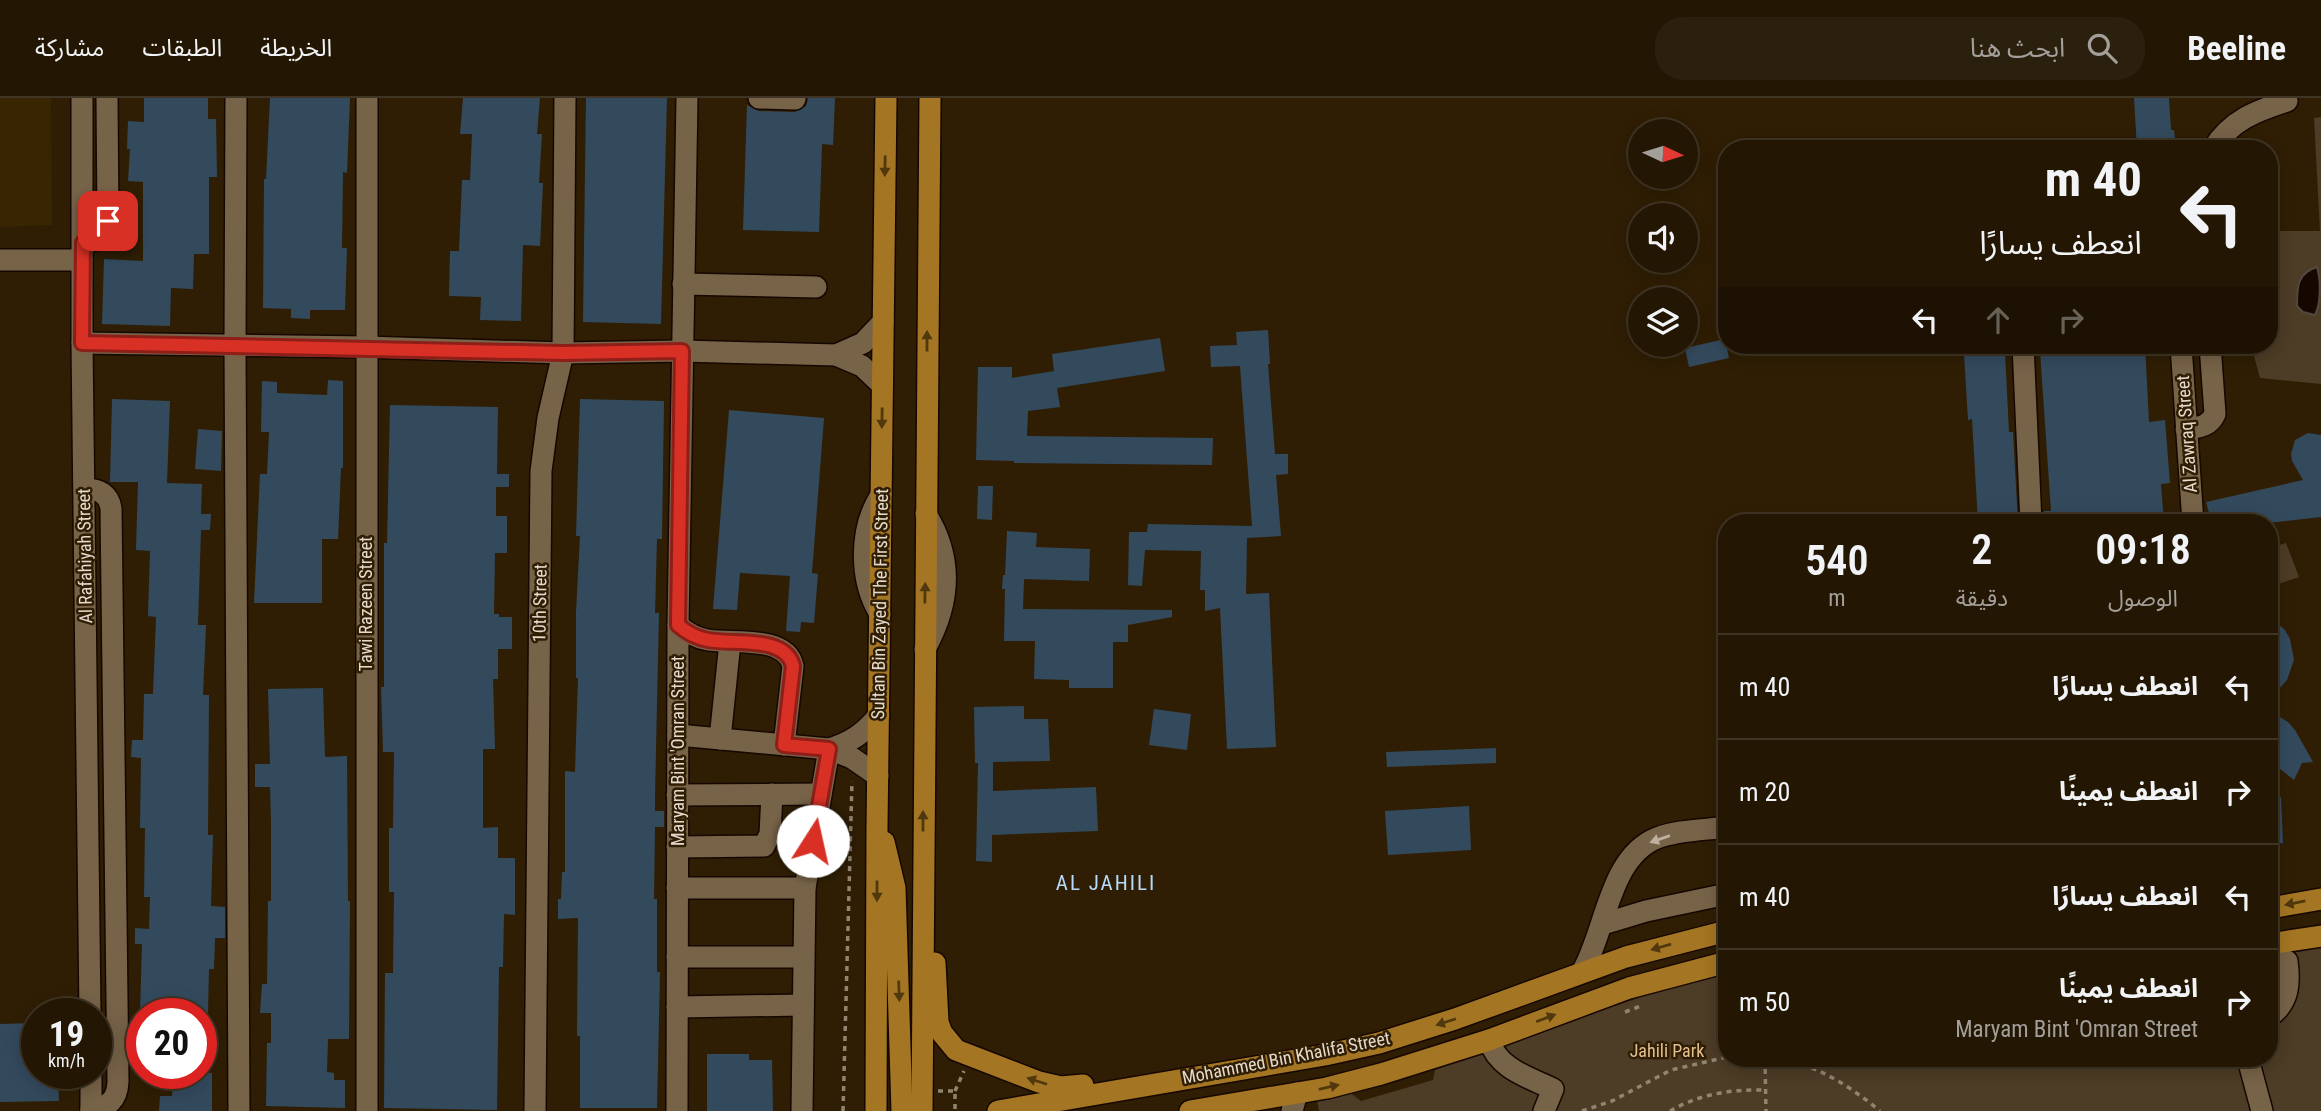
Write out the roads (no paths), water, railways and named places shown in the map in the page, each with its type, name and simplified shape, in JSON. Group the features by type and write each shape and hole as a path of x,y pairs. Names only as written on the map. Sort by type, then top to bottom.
{"main road":[{"name":"Sultan Bin Zayed The First Street","path":"876,1111 886,98"},
{"path":"922,1111 930,98"},
{"path":"877,828 889,857 895,888 902,1111"},
{"path":"2278,906 2321,898"},
{"path":"923,913 936,971 938,1023 948,1042 956,1050 1039,1082 1061,1087 1136,1078 1178,1080"},
{"name":"Mohammed Bin Khalifa Street","path":"998,1111 1325,1055 1379,1042 1455,1019 1582,972 1668,945 1718,933"},
{"path":"2278,943 2321,936"},
{"name":"Mohammed Bin Khalifa Street","path":"1190,1111 1294,1102 1489,1040 1629,988 1718,964"}],"street":[{"name":"Al Rafahiyah Street","path":"82,98 82,343 90,998"},
{"path":"0,260 82,251 99,239 108,221 107,98"},
{"path":"236,98 239,1111"},
{"name":"Tawi Razeen Street","path":"367,98 367,1111"},
{"name":"10th Street","path":"535,1111 541,471 548,418 563,353 565,98"},
{"name":"Maryam Bint 'Omran Street","path":"677,1111 678,625 687,98"},
{"path":"759,98 795,99"},
{"path":"2219,140 2243,117 2287,101"},
{"path":"683,284 816,287"},
{"path":"836,355 863,343 883,322"},
{"path":"82,343 563,353 682,351 836,355 862,366 882,385"},
{"path":"2023,354 2031,514"},
{"name":"Al Zawraq Street","path":"2182,354 2192,514"},
{"path":"2186,429 2206,426 2215,414 2211,354"},
{"path":"85,489 102,492 111,508 118,1082 116,1094 103,1108 91,1110 91,1089"},
{"path":"678,625 701,639 777,646 789,655 793,666 784,745"},
{"path":"720,739 730,642"},
{"path":"829,749 841,746 862,733 878,715"},
{"path":"678,735 829,749 852,758 878,776"},
{"path":"802,1111 805,888 829,749"},
{"path":"677,794 821,794"},
{"path":"677,847 764,846 770,834 772,794"},
{"path":"1582,972 1595,947 1618,878 1634,855 1658,838 1718,828"},
{"path":"677,888 805,888"},
{"path":"1603,924 1718,896"},
{"path":"677,957 803,957"},
{"path":"2278,1008 2288,991 2287,961"},
{"path":"677,1007 802,1005"},
{"path":"1489,1040 1503,1064 1553,1089 1544,1111"},
{"path":"2250,1067 2262,1111"}],"district":[{"name":"AL JAHILI","path":"1106,883"}],"park label":[{"name":"Jahili Park","path":"1667,1051"}]}
